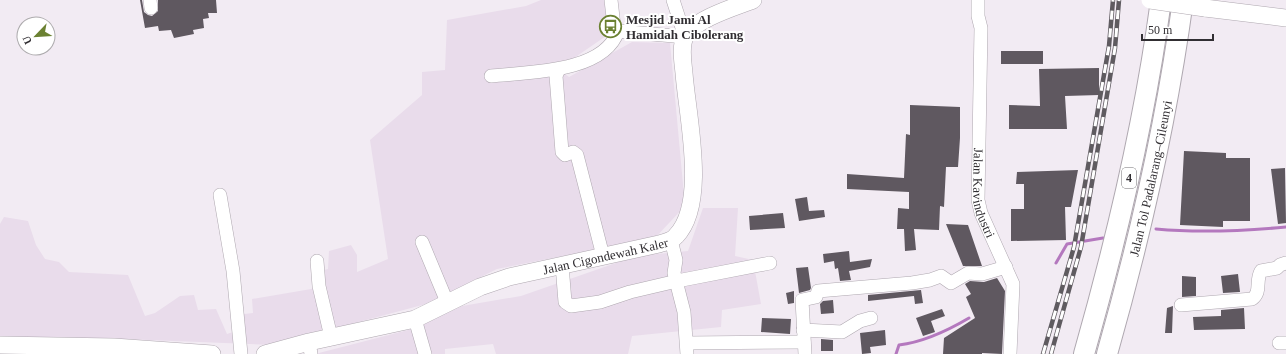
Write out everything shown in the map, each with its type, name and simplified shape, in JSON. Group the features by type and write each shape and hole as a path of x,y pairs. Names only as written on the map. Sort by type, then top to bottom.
{"highway":[{"name":"Jalan Tol Padalarang–Cileunyi","path":"1084,354 1128,185 1162,0"},
{"name":"Jalan Tol Padalarang–Cileunyi","path":"1107,354 1126,288 1151,181 1183,0"}],"main road":[{"path":"685,37 692,28 725,5 753,0"},
{"path":"1150,0 1286,18"},
{"name":"Jalan Cigondewah Kaler","path":"265,354 310,348 331,337 416,319 447,302 480,287 509,277 671,240 678,234 689,213 693,183 692,148 682,60 682,47 685,37"},
{"path":"0,345 212,354"}],"street":[{"path":"611,0 614,26 618,31 685,37 673,0"},
{"name":"Jalan Kavindustri","path":"978,0 978,16 981,25 978,200 981,213 1013,284 1010,354"},
{"name":"Jalan Kavindustri","path":"981,25 986,18 988,0"},
{"path":"491,76 560,69 591,59 615,41 618,31"},
{"path":"560,69 556,76 562,152 565,155 573,152 577,155 603,256"},
{"path":"220,195 233,271 241,354"},
{"path":"671,240 676,260 674,268 684,312 687,348 747,349 804,342 842,332 860,321 871,318"},
{"path":"422,242 447,302"},
{"path":"317,261 319,286 331,337"},
{"path":"562,265 565,302 571,306 600,302 630,292 677,281 770,263"},
{"path":"1181,305 1252,299 1256,296 1259,290 1258,278 1261,271 1277,268 1286,263"},
{"path":"804,342 802,300 814,298 820,290 912,283 930,280 941,276 951,283 968,273 982,274 1006,267"},
{"path":"416,319 424,354"}],"shaded area":[{"path":"541,0 604,0 609,34 558,69 569,77 632,42 670,43 685,206 655,238 497,269 426,304 273,345 123,339 0,339 0,224 4,217 28,221 36,245 45,259 59,262 69,272 128,275 145,316 155,313 180,296 194,295 198,310 216,309 227,334 236,331 236,315 253,313 252,299 317,288 320,271 328,269 329,251 351,245 357,255 357,272 388,259 370,140 422,95 422,72 445,70 447,20 526,6"},
{"path":"703,208 738,208 735,256 753,260 761,304 722,310 721,327 632,336 628,354 496,354 493,344 445,349 445,354 315,354 412,329 462,306 521,296 636,256 688,251"}],"building":[{"path":"140,0 142,0 144,12 152,16 158,11 158,0 216,0 217,13 208,13 209,18 203,19 204,28 193,30 194,34 174,38 171,30 159,31 158,26 145,28"},
{"path":"1001,51 1043,51 1043,64 1001,64"},
{"path":"1099,68 1099,95 1065,96 1067,129 1009,129 1009,105 1040,106 1039,69"},
{"path":"910,105 960,107 960,138 958,167 946,167 944,207 940,206 939,230 914,229 916,250 905,251 904,229 897,229 898,208 909,209 909,192 847,189 847,174 904,178 906,134 910,135"},
{"path":"1184,151 1226,153 1226,158 1250,158 1250,221 1223,221 1223,227 1180,225"},
{"path":"1285,168 1286,223 1278,224 1271,169"},
{"path":"1078,170 1071,207 1065,207 1066,240 1011,241 1011,209 1024,209 1024,184 1016,184 1017,172"},
{"path":"807,197 809,211 824,210 825,217 799,221 795,199"},
{"path":"783,213 785,228 750,230 749,216"},
{"path":"946,224 968,225 982,266 963,266"},
{"path":"849,251 850,262 872,259 870,267 849,271 851,280 840,281 838,268 835,269 834,261 824,263 823,254"},
{"path":"808,267 811,288 810,290 799,293 796,268"},
{"path":"1238,274 1240,292 1223,293 1221,276"},
{"path":"1182,276 1196,277 1196,296 1182,297"},
{"path":"997,278 1005,291 1002,354 943,354 944,338 975,318 966,297 971,294 965,284 970,281 984,282"},
{"path":"921,290 923,303 915,304 914,296 868,301 868,295"},
{"path":"794,291 794,303 788,304 786,293"},
{"path":"833,300 834,313 821,314 820,304 823,301"},
{"path":"1173,306 1172,333 1165,333 1167,308"},
{"path":"1244,308 1245,329 1194,330 1193,317 1221,316 1221,310"},
{"path":"942,309 945,316 931,321 935,332 923,336 916,318"},
{"path":"762,318 791,319 790,334 761,332"},
{"path":"885,330 886,345 870,347 871,353 862,354 860,333"},
{"path":"821,339 833,340 833,351 821,351"}],"waterway":[{"path":"1156,229 1221,231 1286,227"},
{"path":"1056,263 1067,244 1103,238"},
{"path":"896,354 899,345 908,344 935,335 969,318"}],"railway":[{"path":"1043,354 1074,247 1109,46 1113,0"},
{"path":"1051,354 1081,247 1115,48 1119,0"}],"place":[{"name":"Mesjid Jami Al Hamidah Cibolerang","path":"610,26"}]}
